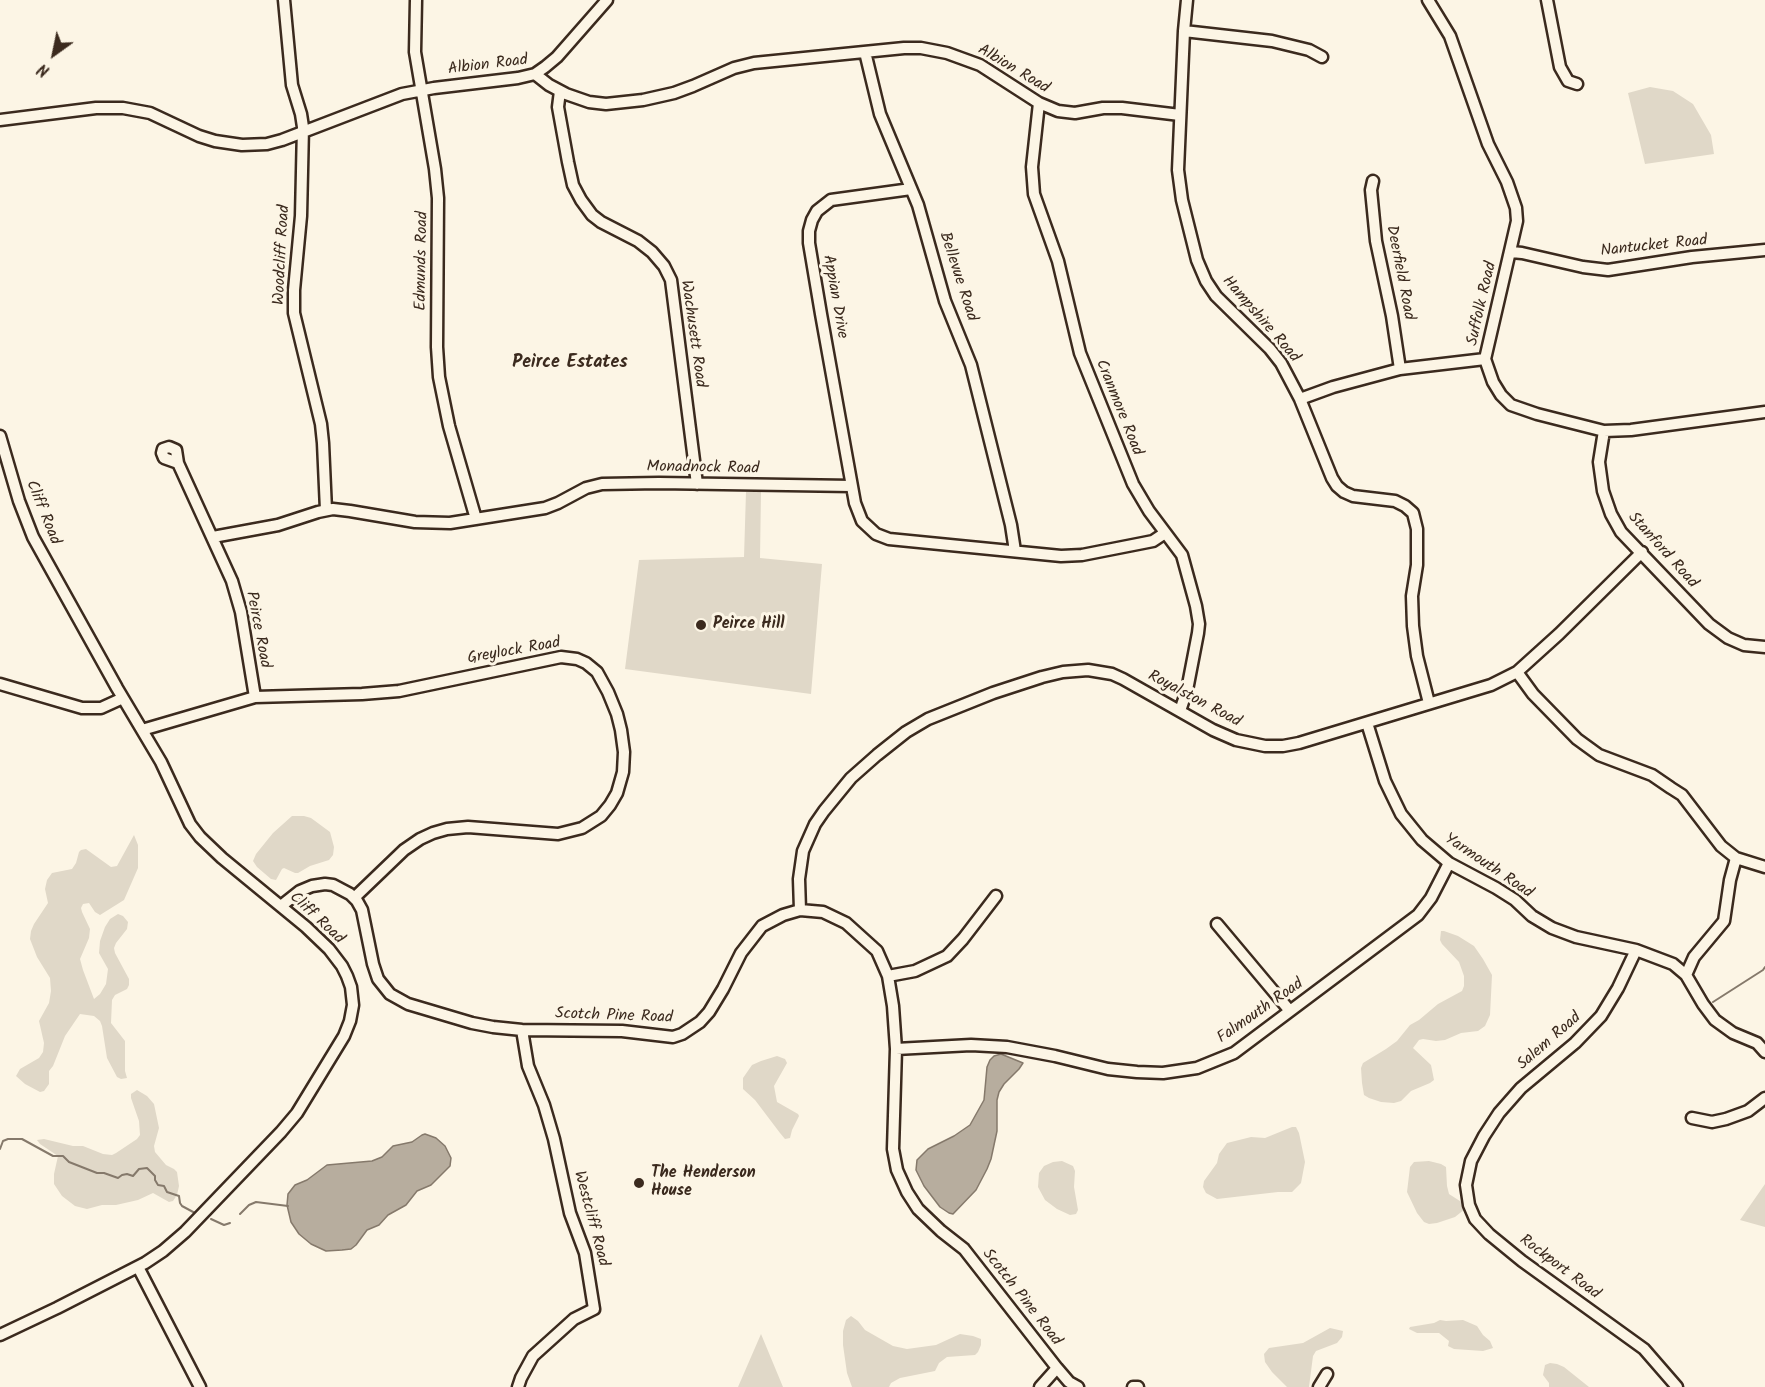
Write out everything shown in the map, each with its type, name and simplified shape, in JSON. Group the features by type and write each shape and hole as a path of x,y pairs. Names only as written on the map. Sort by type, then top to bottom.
{"street":[{"name":"Woodcliff Road","path":"284,0 292,85 301,114 302,132 300,225 294,308 321,424 324,443 326,510"},
{"name":"Edmunds Road","path":"416,0 415,52 438,198 437,347 440,385 449,426 476,519"},
{"path":"535,74 556,57 607,0"},
{"name":"Hampshire Road","path":"1187,0 1178,164 1180,188 1201,272 1223,305 1278,358 1300,399 1332,478 1339,489 1353,496 1398,502 1410,510 1415,519 1417,565 1412,596 1413,626 1429,703"},
{"name":"Suffolk Road","path":"1428,0 1450,36 1488,144 1507,182 1516,208 1517,221 1511,252 1485,359 1493,382 1501,395 1510,405 1605,431 1631,430 1765,412"},
{"path":"1547,0 1560,67 1568,81 1576,84"},
{"path":"1184,31 1272,40 1309,50 1322,57"},
{"name":"Albion Road","path":"0,120 96,108 123,108 150,113 207,139 236,145 255,145 273,143 396,96 421,90 535,74 560,91 578,99 598,104 635,101 681,91 748,64 914,48 947,53 986,68 1052,109 1070,113 1103,108 1122,108 1180,115"},
{"name":"Bellevue Road","path":"865,52 880,114 923,219 945,301 971,365 1011,525 1015,551"},
{"name":"Wachusett Road","path":"560,91 558,106 569,169 573,185 581,201 601,222 652,252 664,266 671,280 697,484"},
{"name":"Cranmore Road","path":"1039,103 1032,167 1034,194 1058,261 1078,346 1130,477 1145,505 1184,560 1196,606 1199,624 1187,690 1180,711"},
{"name":"Deerfield Road","path":"1373,181 1371,190 1376,242 1392,316 1400,369"},
{"name":"Appian Drive","path":"852,486 811,254 810,228 817,211 834,199 911,189"},
{"name":"Nantucket Road","path":"1511,252 1608,270 1692,257 1765,250"},
{"path":"1300,399 1333,387 1400,369 1485,359"},
{"name":"Stanford Road","path":"1605,431 1599,462 1603,491 1611,514 1621,532 1709,624 1728,638 1744,645 1765,647"},
{"name":"Cliff Road","path":"0,436 30,530 123,698 165,768 193,829 222,858 318,938 342,966 349,982 353,1005 348,1025 339,1045 288,1125 185,1232 163,1251 138,1267 0,1335"},
{"name":"Peirce Road","path":"178,463 213,537 238,599 255,697"},
{"name":"Monadnock Road","path":"213,537 278,525 326,510 345,510 424,523 476,519 549,507 583,489 597,485 659,483 852,486"},
{"path":"852,486 860,517 882,538 1055,555 1082,555 1146,543 1166,533"},
{"name":"Royalston Road","path":"800,910 799,879 803,851 815,824 851,778 877,754 928,718 1013,687 1063,672 1082,669 1117,676 1224,736 1266,746 1299,743 1491,685 1517,672 1642,552"},
{"name":"Greylock Road","path":"255,697 399,691 564,657 586,663 597,672 605,685 619,722 624,758 622,778 617,793 610,806 597,819 582,828 558,834 468,827 437,831 404,850 354,898"},
{"path":"1517,672 1533,694 1577,739 1599,755 1652,775 1682,795 1721,846 1736,858 1765,867"},
{"path":"0,684 82,708 100,708 123,698"},
{"path":"142,730 255,697"},
{"name":"Yarmouth Road","path":"1367,723 1385,781 1401,814 1422,840 1449,863 1496,888 1515,900 1532,916 1552,928 1576,937 1636,951 1672,964 1686,975 1715,1020 1733,1033 1757,1044 1765,1052"},
{"path":"1686,975 1694,957 1724,921 1736,858"},
{"name":"Falmouth Road","path":"896,1049 971,1045 1007,1047 1108,1069 1163,1073 1197,1068 1234,1053 1418,915 1431,898 1449,863"},
{"path":"281,906 300,891 316,885 338,887 354,898"},
{"path":"888,976 915,971 947,956 996,896"},
{"name":"Scotch Pine Road","path":"354,898 364,914 376,975 390,994 408,1004 472,1023 522,1030 622,1031 674,1037 700,1022 709,1011 741,953 762,926 783,915 800,910 823,912 846,923 877,951 888,976 896,1049 893,1149 897,1170 907,1192 918,1209 964,1249 1057,1368 1069,1382 1078,1387"},
{"path":"1217,924 1290,1011"},
{"name":"Salem Road","path":"1476,1151 1488,1128 1505,1104 1534,1076 1575,1043 1601,1016 1636,951"},
{"name":"Westcliff Road","path":"518,1387 533,1356 574,1319 594,1309 585,1253 570,1213 544,1105 528,1066 522,1030"},
{"path":"1692,1118 1712,1122 1725,1119 1748,1111 1765,1098"},
{"name":"Rockport Road","path":"1476,1151 1471,1161 1466,1185 1469,1205 1475,1219 1489,1234 1522,1261 1644,1349 1677,1387"},
{"path":"138,1267 200,1387"},
{"path":"1040,1387 1057,1368"},
{"path":"1318,1387 1327,1374"},
{"path":"1133,1387 1138,1387"}],"shaded area":[{"path":"1650,87 1673,91 1693,104 1711,135 1714,154 1645,164 1628,93"},
{"name":"Peirce Hill","path":"746,492 761,492 760,558 822,564 811,694 625,669 639,560 744,557"},
{"path":"292,816 311,818 330,832 334,847 333,855 329,860 310,866 298,873 284,868 276,880 271,879 253,861 273,833"},
{"path":"134,835 138,845 138,868 124,900 100,915 89,903 83,904 81,908 90,929 89,938 80,959 94,999 106,984 108,969 99,953 105,927 110,919 118,914 128,922 127,929 114,948 129,979 129,985 112,1000 111,1023 125,1041 127,1078 117,1077 107,1058 100,1021 94,1016 80,1014 65,1036 49,1071 49,1084 44,1091 40,1092 16,1076 20,1069 39,1058 43,1052 44,1043 39,1021 49,1003 50,978 37,957 30,939 34,924 48,903 45,889 47,880 52,873 72,869 79,852 86,849 111,867 117,866"},
{"path":"1441,931 1458,936 1474,946 1483,959 1492,975 1490,1015 1485,1026 1478,1031 1461,1033 1445,1040 1419,1040 1413,1048 1431,1065 1434,1080 1430,1083 1411,1091 1401,1101 1394,1103 1369,1098 1364,1095 1361,1068 1363,1063 1397,1041 1410,1025 1438,1004 1462,991 1464,976 1459,962 1442,944"},
{"path":"1001,1054 1023,1063 999,1092 997,1131 987,1169 976,1190 953,1214 949,1213 940,1207 924,1186 916,1170 917,1160 928,1149 970,1125 984,1100 987,1067 990,1060"},
{"path":"777,1056 785,1059 787,1063 774,1086 777,1102 799,1116 790,1138 785,1139 755,1100 743,1089 743,1078 752,1065"},
{"path":"137,1090 154,1104 159,1128 154,1146 155,1152 166,1165 177,1172 179,1186 177,1195 173,1201 169,1202 153,1193 138,1200 116,1205 102,1205 87,1209 75,1206 62,1196 54,1184 58,1156 37,1140 44,1139 83,1146 103,1154 116,1153 140,1135 139,1121 131,1098 131,1094"},
{"path":"1296,1127 1299,1133 1305,1162 1301,1183 1292,1192 1217,1199 1206,1193 1203,1187 1204,1181 1217,1163 1219,1154 1227,1143 1251,1137 1265,1138"},
{"path":"425,1134 436,1138 445,1146 451,1158 450,1166 431,1185 417,1191 406,1205 388,1215 379,1225 367,1230 351,1249 326,1251 311,1244 299,1234 291,1222 287,1205 288,1194 295,1185 307,1180 327,1165 372,1161 382,1157 393,1146 412,1142"},
{"path":"1062,1161 1073,1166 1075,1171 1074,1187 1078,1210 1076,1214 1070,1215 1057,1209 1045,1200 1038,1187 1039,1173 1044,1166"},
{"path":"1429,1161 1446,1167 1449,1194 1463,1203 1465,1209 1455,1217 1429,1224 1424,1222 1417,1213 1407,1192 1410,1167 1414,1162"},
{"path":"1765,1184 1765,1227 1740,1220"},
{"path":"851,1316 865,1330 893,1346 907,1349 936,1345 960,1334 981,1339 981,1345 975,1355 947,1357 939,1363 935,1371 900,1378 891,1383 889,1387 852,1387 847,1373 843,1345 846,1320"},
{"path":"1440,1320 1463,1320 1477,1326 1493,1348 1483,1351 1454,1349 1448,1346 1449,1341 1439,1333 1417,1333 1409,1329"},
{"path":"1330,1328 1343,1331 1342,1337 1337,1343 1316,1351 1313,1356 1309,1387 1287,1387 1265,1362 1264,1354 1269,1348 1303,1343"},
{"path":"761,1334 783,1387 738,1387"},
{"path":"1550,1363 1564,1367 1589,1387 1549,1387 1543,1375 1545,1365"}],"waterway":[{"path":"1713,1002 1765,967"},
{"path":"0,1149 3,1141 22,1139 53,1156 63,1156 69,1162 118,1178 127,1174 133,1176 139,1169 147,1168 155,1176 158,1185 164,1186 167,1192 179,1196 182,1206 195,1213"},
{"path":"240,1214 256,1202 288,1206"},
{"path":"211,1219 224,1225 230,1223"}],"place":[{"name":"Peirce Hill","path":"701,625"},
{"name":"The Henderson House","path":"639,1183"}],"district":[{"name":"Peirce Estates","path":"570,364"}]}
